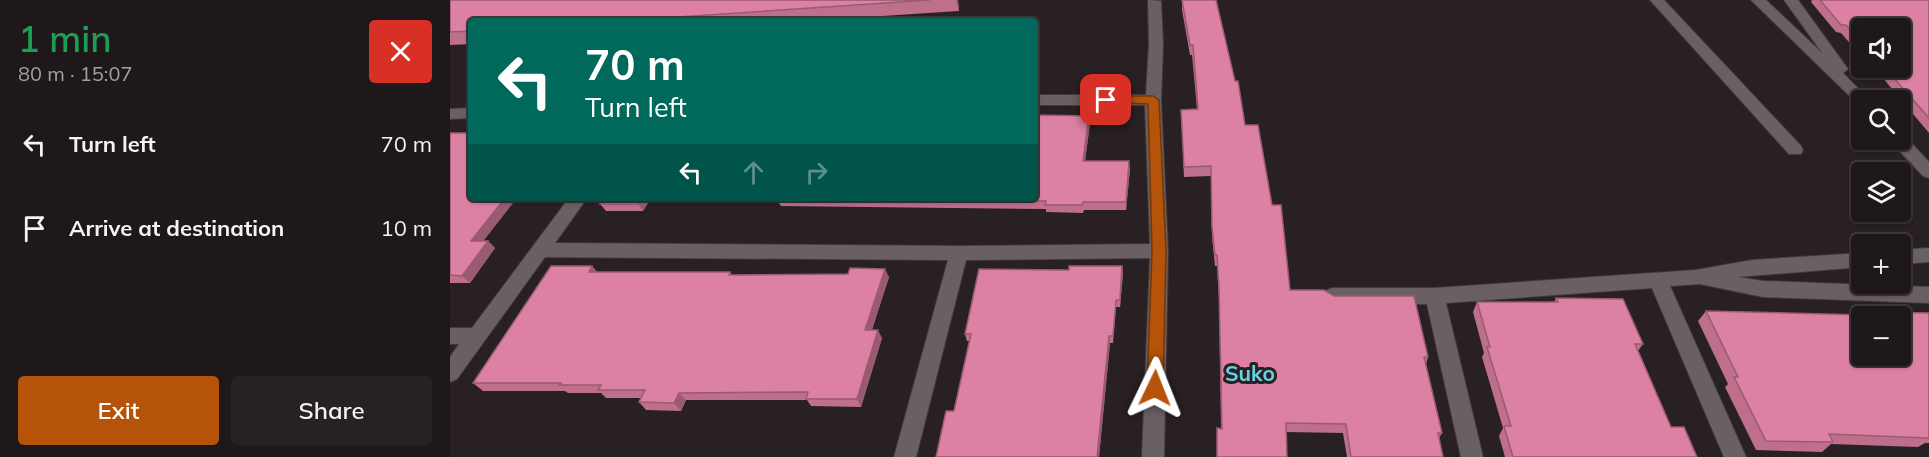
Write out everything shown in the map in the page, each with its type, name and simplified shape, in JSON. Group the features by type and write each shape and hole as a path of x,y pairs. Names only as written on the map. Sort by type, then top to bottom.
{"street":[{"path":"1657,0 1795,150"},
{"path":"1758,0 1852,90"},
{"path":"1791,0 1856,90"},
{"path":"1153,457 1159,251 1153,100 1156,44 1154,1"},
{"path":"1038,100 1153,100"},
{"path":"450,114 468,113"},
{"path":"1908,150 1929,172"},
{"path":"450,373 576,201"},
{"path":"538,250 959,253 1159,251"},
{"path":"905,457 959,253"},
{"path":"1911,256 1929,255"},
{"path":"1332,296 1435,296 1696,277 1752,267 1851,261"},
{"path":"1696,277 1763,289 1929,295"},
{"path":"1658,280 1735,457"},
{"path":"1435,296 1472,457"},
{"path":"450,336 475,336"}],"building":[{"path":"450,0 930,0 662,18 468,18 468,31 450,32"},
{"path":"1182,0 1216,0 1235,81 1238,81 1245,125 1258,125 1272,205 1281,205 1290,290 1324,290 1334,296 1414,296 1428,357 1424,357 1442,433 1438,433 1443,457 1351,457 1346,424 1286,423 1287,457 1217,457 1217,428 1222,429 1219,288 1212,227 1211,166 1184,167 1181,110 1198,109 1193,45 1190,45"},
{"path":"1820,0 1929,0 1929,118 1911,98 1911,90 1904,90 1894,78 1911,78 1911,18 1851,18 1851,31 1846,25 1841,25"},
{"path":"1038,115 1089,116 1083,161 1129,161 1126,202 1045,205 1046,201 1038,201"},
{"path":"450,133 468,133 468,201 503,201 471,241 488,241 462,276 450,275"},
{"path":"602,201 640,201 638,204 600,204"},
{"path":"551,266 592,266 589,272 730,272 729,275 848,274 850,268 885,269 865,330 878,330 857,399 806,399 808,392 679,393 674,403 639,402 645,390 598,390 601,385 559,385 561,383 473,383"},
{"path":"1069,266 1122,266 1120,300 1116,300 1113,336 1109,336 1097,457 936,457 946,411 954,411 971,334 965,334 979,269 1069,270"},
{"path":"1556,298 1623,299 1643,344 1635,344 1671,427 1684,427 1697,457 1513,457 1504,426 1511,426 1487,347 1490,347 1477,302 1558,302"},
{"path":"1706,311 1851,315 1851,366 1911,366 1911,313 1929,313 1929,438 1829,434 1833,442 1766,441 1734,377 1738,377"}],"district":[{"name":"Suko","path":"1250,373"}],"route":[{"path":"1106,100 1153,100 1159,251 1155,388"}]}
